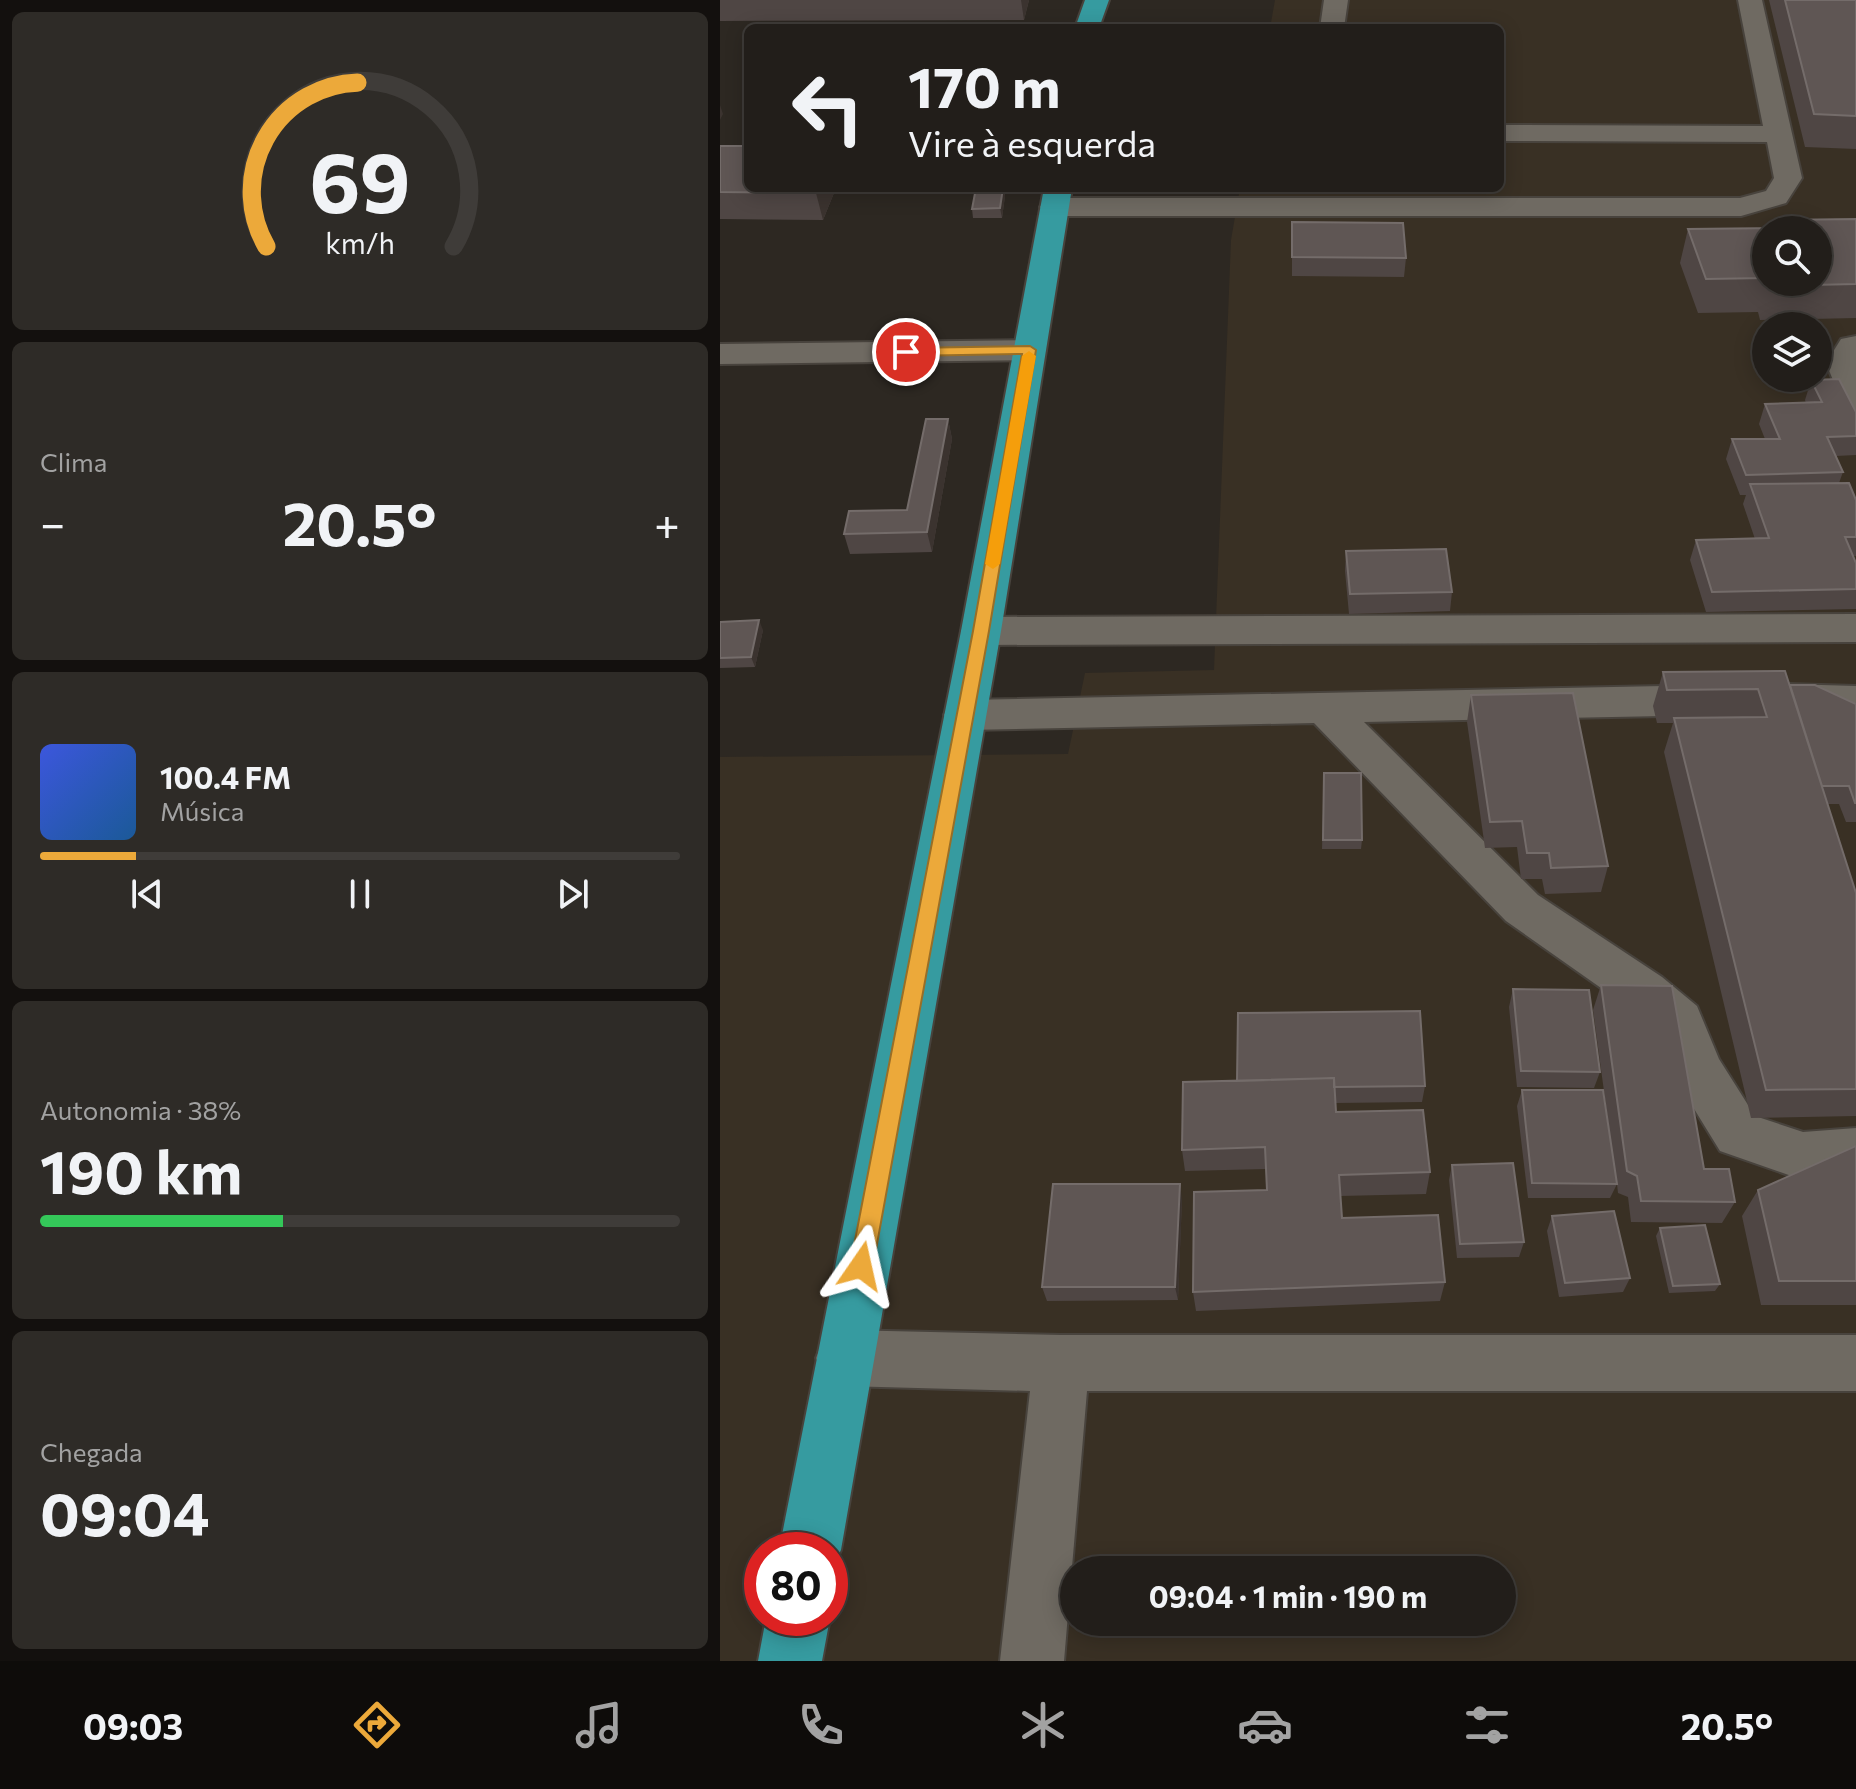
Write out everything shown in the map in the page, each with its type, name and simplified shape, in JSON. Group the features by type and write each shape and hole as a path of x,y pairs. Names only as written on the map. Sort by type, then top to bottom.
{"highway":[{"path":"1088,24 1097,0"},
{"path":"813,1532 981,631 1056,198"},
{"path":"790,1661 795,1636"}],"street":[{"path":"1333,24 1336,0"},
{"path":"1056,198 1741,207 1776,197 1788,178 1750,0"},
{"path":"1504,133 1780,134"},
{"path":"1856,346 1852,346 1842,363 1856,400"},
{"path":"720,354 1030,350"},
{"path":"981,631 1856,628"},
{"path":"965,715 1816,698 1856,701"},
{"path":"1324,708 1522,908 1645,992 1680,1021 1698,1070 1738,1134 1803,1156 1856,1152"},
{"path":"844,1358 1061,1363 1856,1363"},
{"path":"1032,1661 1061,1363"}],"shaded area":[{"path":"1275,0 1856,0 1856,1661 720,1661 720,757 1068,754 1085,673 1214,670 1231,240 1239,192 1504,192 1504,24 1271,24"}],"building":[{"path":"1785,0 1856,0 1856,116 1814,114"},
{"path":"720,146 744,146 744,192 816,192 816,193 720,192"},
{"path":"975,192 1002,192 1000,208 972,209"},
{"path":"1832,219 1856,219 1856,284 1832,285"},
{"path":"1292,222 1403,223 1406,258 1292,257"},
{"path":"1752,228 1752,278 1706,279 1688,229"},
{"path":"1832,379 1839,379 1856,412 1856,436 1827,437 1843,472 1746,475 1732,439 1780,439 1765,404 1822,402 1817,392 1832,392"},
{"path":"926,419 948,419 927,532 844,534 849,511 907,510"},
{"path":"1849,483 1856,500 1856,537 1845,537 1856,563 1856,589 1712,592 1696,540 1769,538 1750,484"},
{"path":"1446,549 1452,592 1350,594 1346,551"},
{"path":"759,620 751,657 720,658 720,622"},
{"path":"1785,671 1856,893 1856,1089 1766,1090 1674,718 1767,717 1758,689 1667,690 1663,672"},
{"path":"1790,685 1815,685 1856,704 1856,803 1849,786 1822,786"},
{"path":"1573,693 1608,866 1551,868 1549,853 1527,853 1522,821 1490,822 1471,695"},
{"path":"1324,773 1361,773 1362,840 1323,840"},
{"path":"1601,985 1672,986 1704,1169 1729,1169 1735,1202 1641,1201 1637,1176 1627,1171"},
{"path":"1513,989 1589,990 1600,1072 1521,1071"},
{"path":"1420,1011 1425,1086 1334,1087 1334,1078 1237,1081 1238,1013"},
{"path":"1334,1078 1336,1112 1423,1110 1430,1172 1339,1175 1342,1218 1438,1215 1445,1282 1193,1292 1194,1192 1267,1190 1265,1147 1182,1150 1183,1082"},
{"path":"1522,1090 1603,1090 1617,1184 1532,1183"},
{"path":"1856,1146 1856,1281 1779,1281 1758,1190"},
{"path":"1513,1163 1524,1242 1460,1244 1452,1165"},
{"path":"1053,1184 1180,1184 1175,1287 1042,1287"},
{"path":"1614,1211 1630,1278 1565,1283 1552,1216"},
{"path":"1705,1225 1720,1284 1673,1286 1660,1228"}],"slow traffic":[{"path":"993,564 1029,356"}],"route":[{"path":"861,1266 981,631 1030,350 906,352"}]}
